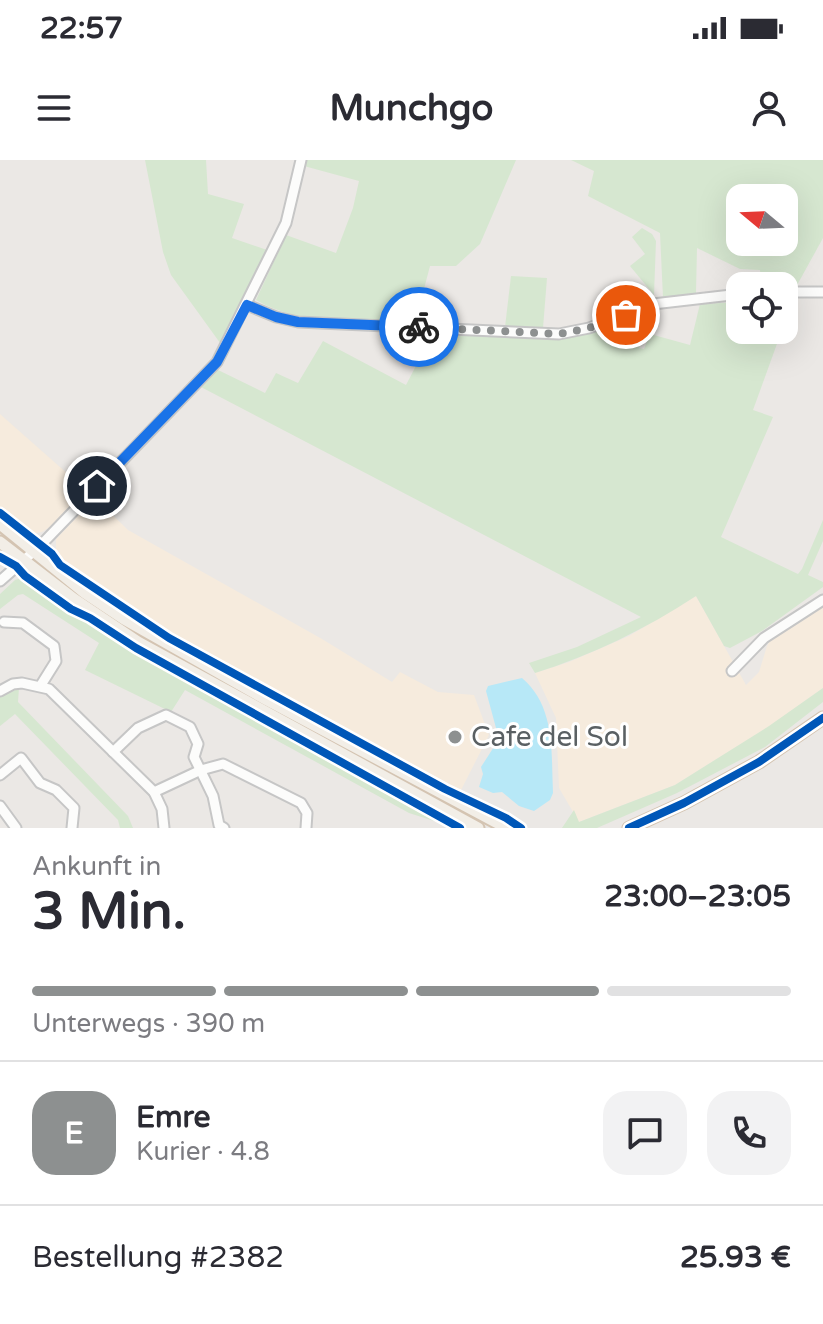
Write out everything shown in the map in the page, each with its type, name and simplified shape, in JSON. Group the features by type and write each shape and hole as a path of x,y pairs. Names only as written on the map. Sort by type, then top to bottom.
{"main road":[{"path":"0,524 85,593 138,627 507,828"},
{"path":"0,542 108,622 189,671 478,828"},
{"path":"629,828 684,803 759,762 823,718"}],"street":[{"path":"0,581 217,362 286,223 301,160"},
{"path":"798,292 823,292"},
{"path":"247,305 298,322 559,334 589,328 653,304 726,296"},
{"path":"732,671 764,638 823,600"},
{"path":"4,622 23,623 54,646 56,661 41,685"},
{"path":"0,691 13,684 41,685 57,694 154,792 162,809 164,828"},
{"path":"113,752 138,728 166,715 190,727 198,744 194,757 213,796 219,825 224,828"},
{"path":"0,775 21,758 40,783 56,790 74,808 72,828"},
{"path":"154,792 214,764 232,766 301,803 307,813 306,828"},
{"path":"0,806 16,828"}],"shaded area":[{"path":"0,414 86,490 56,523 42,532 31,534 0,508"},
{"path":"95,498 128,530 392,682 400,672 438,692 474,695 489,735 459,794 164,632 83,579 56,557 56,539"},
{"path":"696,596 746,685 759,672 773,636 823,603 823,688 770,726 675,785 579,822 559,788 556,718 535,673 629,636"}],"green space":[{"path":"145,160 206,160 208,194 244,204 232,238 270,251 223,347 171,275 163,252"},
{"path":"306,160 516,160 480,244 456,266 430,266 415,323 313,319 274,309 256,300 286,235 336,253 353,208 359,181 304,166"},
{"path":"571,160 823,160 823,238 798,283 798,272 740,269 697,248 696,293 663,298 660,233 588,196 594,171"},
{"path":"642,228 652,234 656,241 654,295 630,266 645,254 632,237"},
{"path":"511,276 547,278 543,328 505,327"},
{"path":"726,303 726,344 777,344 753,410 773,417 721,537 798,574 823,520 823,541 808,575 823,582 823,587 762,631 730,648 724,646 696,596 618,640 535,673 529,663 577,647 641,617 199,386 216,369 265,393 276,373 298,383 323,341 406,385 434,331 560,336 654,308 639,348 644,349 650,334 690,345 700,304"},
{"path":"22,578 112,636 437,818 434,821 409,813 185,690 171,712 85,670 99,643 23,594 0,609 0,594 15,580"},
{"path":"112,617 458,810 403,783 139,637"},
{"path":"19,688 18,702 128,816 133,828 120,828 118,820 15,714 0,726 0,697"},
{"path":"823,688 823,702 765,747 677,793 597,828 562,828 574,810 579,822 675,785"}],"water":[{"path":"522,678 541,703 550,731 553,793 550,800 534,811 519,806 502,792 493,793 479,787 483,774 481,767 499,739 486,691 488,686"}],"cycle path":[{"path":"0,513 52,554 60,565 169,638 521,828"},
{"path":"0,557 71,609 136,648 460,828"},
{"path":"629,828 684,803 759,762 823,718"}],"way so far":[{"path":"419,327 559,334 589,328 626,315"}],"place":[{"name":"Cafe del Sol","path":"455,737"}],"route":[{"path":"97,486 217,362 247,305 298,322 419,327"}]}
